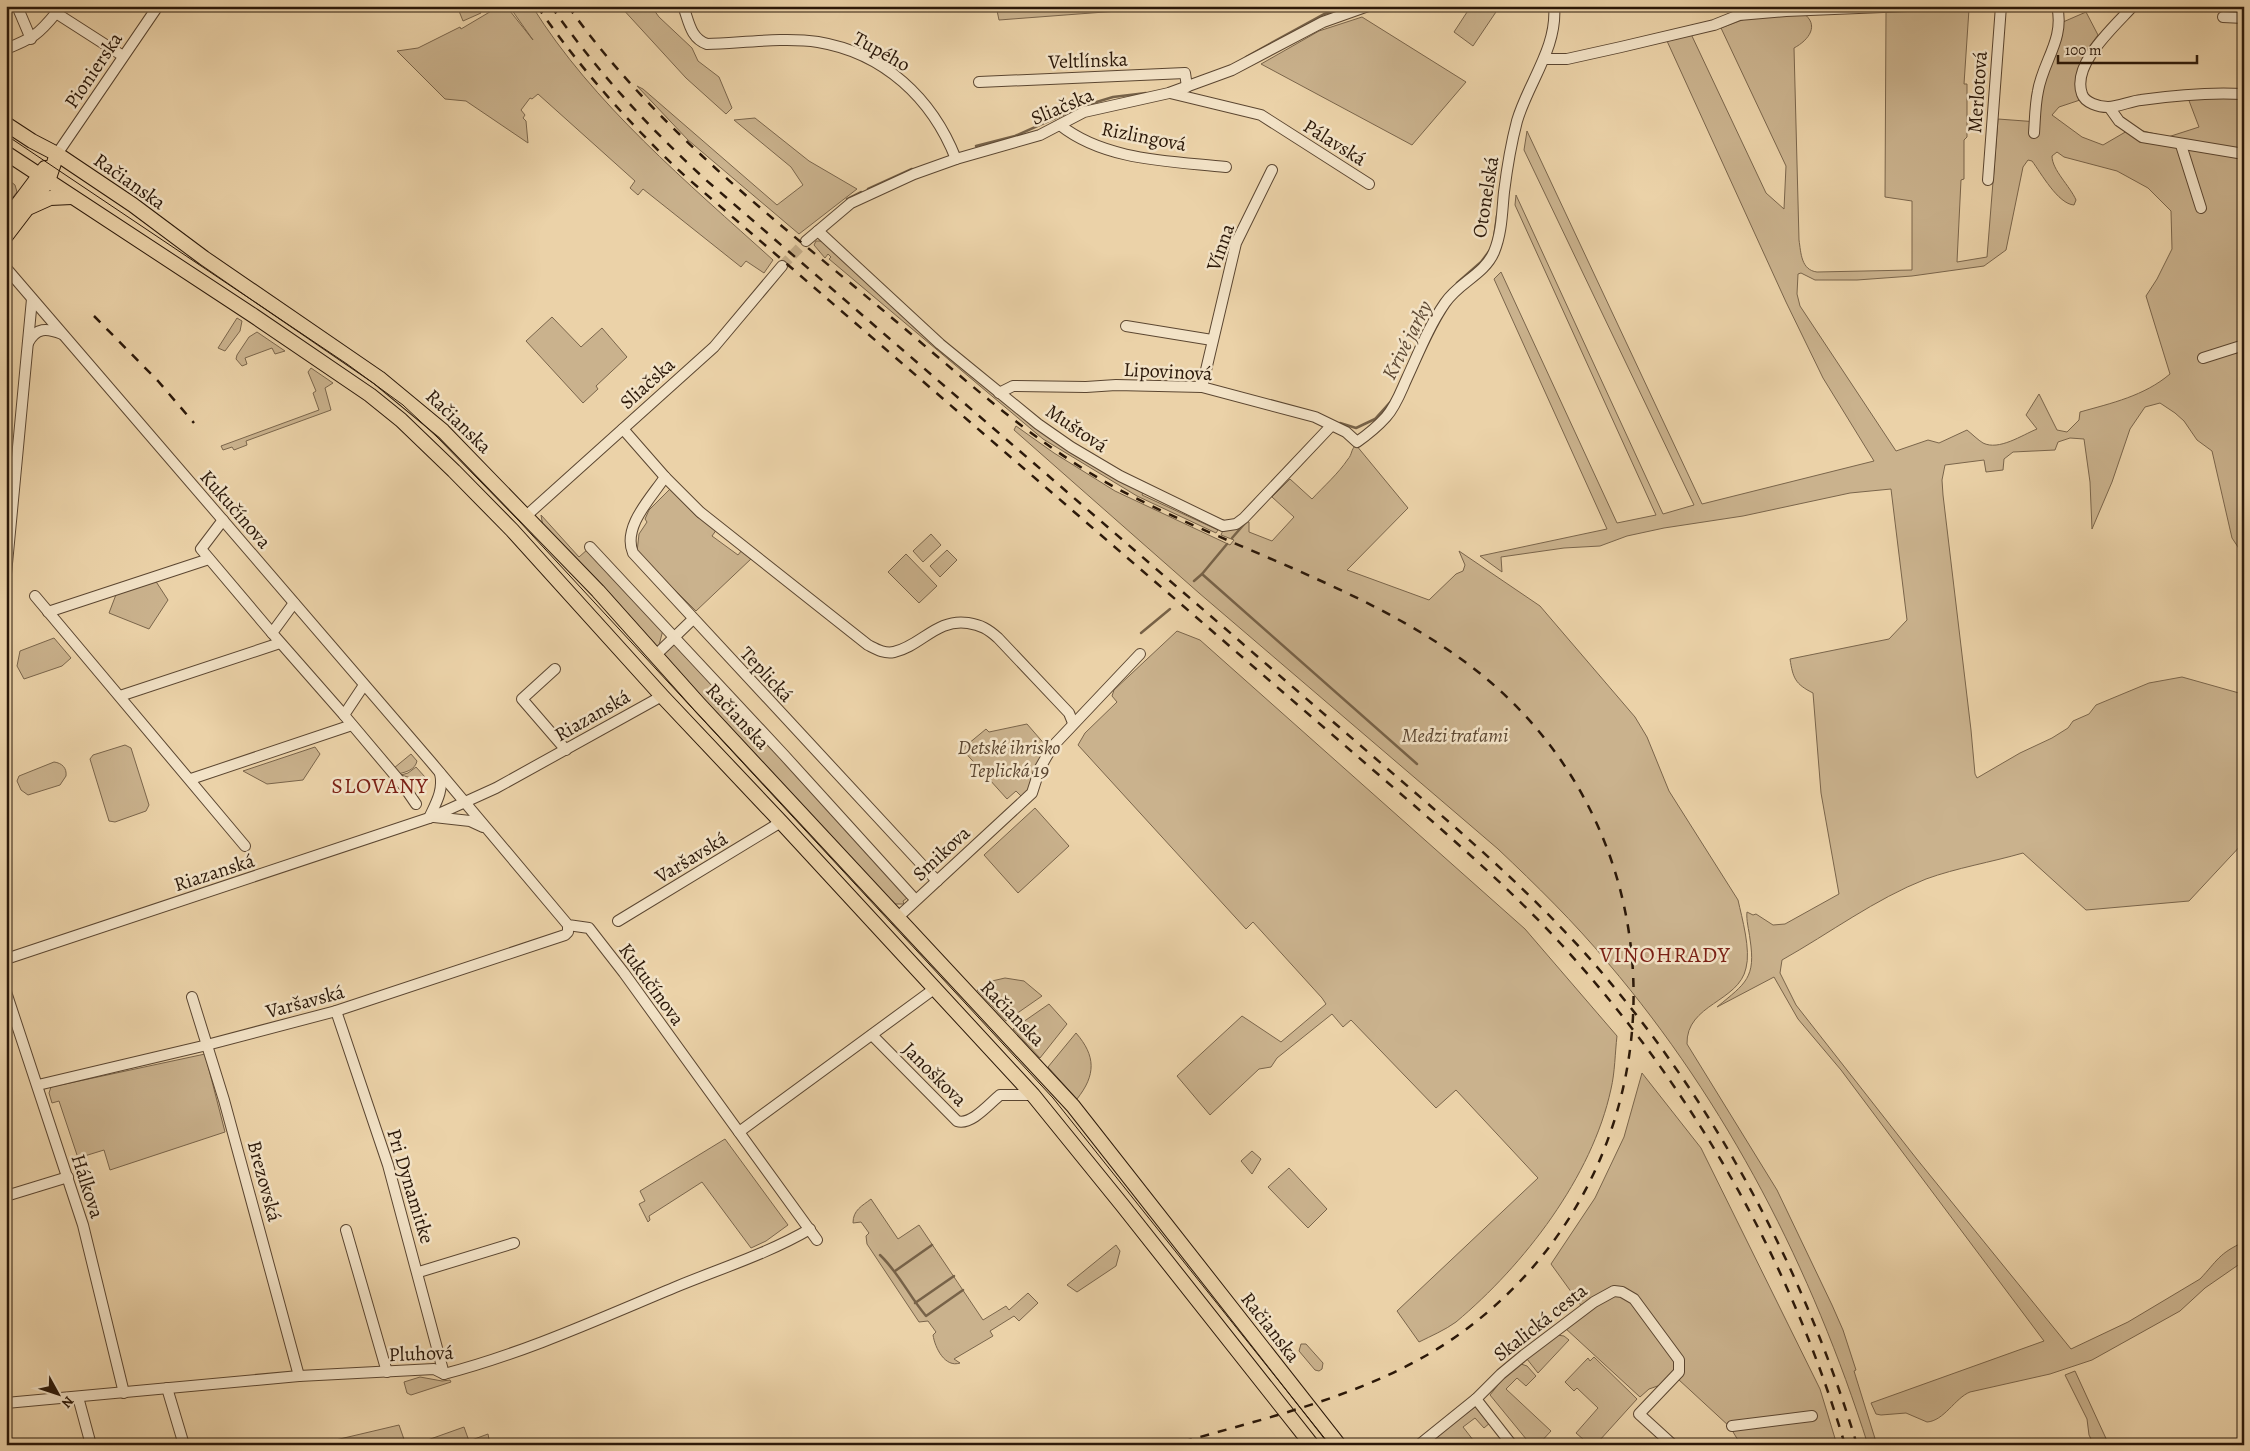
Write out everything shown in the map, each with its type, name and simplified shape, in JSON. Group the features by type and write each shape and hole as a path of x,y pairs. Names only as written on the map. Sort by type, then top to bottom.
{"main road":[{"name":"Račianska","path":"6,124 57,154 133,205 204,258 396,390 443,432 598,591 897,918 1073,1106 1339,1445"},
{"name":"Račianska","path":"6,153 254,316 383,405 429,447 512,530 662,696 1033,1095 1129,1213 1312,1445"},
{"path":"6,236 30,207 43,178 57,154"},
{"path":"19,162 27,192"},
{"path":"6,220 27,192 43,178"},
{"path":"30,207 50,198 72,197"}],"street":[{"path":"17,6 31,39"},
{"name":"Tupého","path":"684,6 691,31 700,41 707,44 803,41 841,47 859,54 887,70 921,98 945,133 956,159"},
{"name":"Sliačska","path":"806,241 851,203 869,193 956,159 1040,135 1084,112 1169,93 1232,70 1323,22 1368,6"},
{"name":"Otonelská","path":"1357,442 1387,416 1398,400 1431,327 1445,302 1457,288 1485,267 1495,251 1517,121 1528,90 1544,59 1554,23 1554,6"},
{"path":"1544,59 1567,59 1621,47 1714,25 1740,15 1786,11 1907,6"},
{"name":"Merlotová","path":"1988,180 2001,6"},
{"path":"2034,133 2038,90 2054,48 2060,18 2057,6"},
{"path":"2134,6 2097,46 2080,78 2082,96 2087,101 2109,107 2139,100 2197,92 2244,94"},
{"name":"Pionierska","path":"57,154 154,8"},
{"path":"6,49 31,39 40,33 56,13 123,56"},
{"path":"2223,17 2244,18"},
{"name":"Veltlínska","path":"979,82 1184,73 1187,86"},
{"name":"Pálavská","path":"1169,93 1261,115 1369,184"},
{"path":"2109,107 2119,121 2142,136 2244,154"},
{"name":"Rizlingová","path":"1060,125 1083,140 1116,152 1226,167"},
{"path":"2180,144 2201,208"},
{"name":"Vínna","path":"1202,387 1236,243 1272,170"},
{"name":"Muštová","path":"818,230 940,344 1038,424 1090,459 1120,476 1223,526 1236,524 1244,518 1331,426"},
{"name":"Sliačska","path":"526,516 714,347 782,266"},
{"name":"Kukučínova","path":"6,268 440,772 568,925 589,928 624,973 817,1240"},
{"path":"6,281 20,284"},
{"path":"6,574 10,486 32,299"},
{"path":"1126,326 1212,340"},
{"path":"28,344 34,334 41,330 50,330 64,335"},
{"path":"2203,358 2244,346"},
{"name":"Lipovinová","path":"1000,393 1013,386 1086,388 1116,385 1202,387 1288,408 1316,417 1346,432 1357,442"},
{"path":"622,429 664,477 700,512 868,644 880,651 893,652 907,646 940,626 957,621 985,627 998,638 1063,707 1074,723"},
{"name":"Teplická","path":"664,477 633,525 630,535 630,546 633,554 937,881"},
{"path":"222,520 201,549 344,715 403,785 416,804"},
{"path":"590,547 912,896"},
{"path":"47,610 209,559"},
{"path":"35,596 191,779 245,846"},
{"path":"120,696 277,639 294,603"},
{"path":"660,651 690,622"},
{"name":"Smikova","path":"897,918 1032,793 1040,768 1052,747 1140,654"},
{"path":"555,669 522,699 566,750"},
{"path":"344,715 364,685"},
{"name":"Riazanská","path":"6,960 430,818 566,750 662,696"},
{"path":"191,779 352,725"},
{"path":"430,818 441,791 440,772"},
{"name":"Riazanská","path":"430,818 470,821 488,830"},
{"name":"Varšavská","path":"618,921 781,822"},
{"name":"Varšavská","path":"38,1085 336,1011 565,935 568,932 568,925"},
{"name":"Janoškova","path":"739,1132 934,989"},
{"name":"Hálkova","path":"6,992 68,1176 86,1236 124,1393"},
{"name":"Brezovská","path":"192,997 208,1044 299,1376"},
{"name":"Pri Dynamitke","path":"336,1011 388,1165 444,1374"},
{"name":"Janoškova","path":"872,1035 957,1121 966,1122 1000,1095 1033,1095"},
{"path":"6,1196 68,1176"},
{"name":"Pluhová","path":"6,1403 299,1376 434,1369 444,1374 507,1356 561,1335 754,1256 810,1229"},
{"path":"346,1230 387,1372"},
{"path":"418,1272 514,1243"},
{"name":"Skalická cesta","path":"1419,1445 1476,1399 1500,1374 1524,1355 1594,1302 1614,1291 1622,1292 1634,1298 1679,1360 1679,1372 1639,1414 1673,1445"},
{"path":"167,1388 184,1445"},
{"path":"78,1397 91,1445"},
{"path":"1476,1399 1512,1445"},
{"path":"1732,1426 1812,1416"}],"green space":[{"path":"457,6 478,6 481,13 463,21"},
{"path":"506,6 533,40 509,6 532,6 556,42 613,109 675,172 773,260 764,273 746,261 741,267 643,189 638,195 630,188 635,181 538,94 532,99 530,98 521,110 525,115 523,118 526,121 528,143 466,101 445,99 397,51 418,48 460,27 461,29"},
{"path":"620,6 651,6 659,17 692,48 698,61 719,77 732,108 726,114 686,78"},
{"path":"996,6 1184,6 999,20"},
{"path":"1471,6 1500,6 1473,46 1454,32"},
{"path":"1969,9 1964,84 1967,84 1967,137 1964,140 1964,179 1961,180 1957,262 1987,257 1998,119 2038,122 2041,90 2058,48 2063,22 2086,12 2098,35 2079,65 2076,81 2080,100 2059,107 2052,115 2082,137 2103,145 2134,127 2168,137 2199,127 2188,98 2244,98 2244,556 2232,538 2212,451 2197,440 2184,421 2160,403 2145,407 2130,429 2112,482 2092,529 2090,482 2084,439 2070,438 2058,442 2055,450 2013,452 2004,459 2003,470 1986,472 1984,460 1945,465 1942,480 1975,774 1977,778 2020,753 2052,738 2068,728 2073,721 2089,714 2096,705 2149,683 2182,677 2239,693 2244,691 2244,842 2189,901 2086,910 2023,853 1949,872 1907,887 1853,917 1782,960 1780,973 1796,1005 1916,1158 2071,1349 2128,1322 2200,1279 2224,1254 2244,1242 2244,1261 2205,1288 2180,1311 2092,1360 2050,1374 1970,1392 1959,1399 1939,1418 1927,1422 1906,1413 1876,1414 1871,1403 2044,1341 1841,1070 1798,1019 1774,977 1717,1007 1742,985 1750,971 1751,952 1747,912 1753,915 1756,914 1773,925 1785,924 1839,894 1821,793 1813,693 1802,687 1796,680 1790,659 1889,639 1907,620 1891,489 1850,493 1743,516 1664,528 1627,536 1600,546 1564,548 1501,557 1502,572 1480,556 1607,529 1494,279 1501,272 1617,523 1656,515 1515,205 1516,195 1663,514 1694,505 1524,150 1527,131 1702,504 1874,461 1823,378 1786,302 1667,41 1691,34 1766,193 1784,209 1786,166 1721,28 1745,19 1803,13 1811,22 1812,27 1808,37 1794,48 1799,240 1803,260 1808,268 1817,272 1912,270 1912,201 1885,197 1886,12","holes":["2057,152 2064,157 2117,171 2148,188 2171,211 2172,249 2146,296 2170,374 2160,382 2139,393 2116,402 2080,412 2079,420 2067,432 2057,430 2039,394 2026,415 2037,429 2003,444 1989,445 1983,443 1967,430 1939,443 1928,440 1896,451 1800,306 1797,294 1798,274 1801,273 1815,280 1857,280 1912,276 1984,266 2006,250 2023,167 2028,160 2032,161 2056,194 2074,205 2076,200 2055,167 2052,156"]},
{"path":"1362,17 1466,82 1412,145 1261,64 1319,31"},
{"path":"637,86 643,89 777,205 803,185 791,167 734,120 755,118 809,161 857,189 799,234 688,140"},
{"path":"6,178 15,185 17,192 6,206"},
{"path":"816,241 822,241 991,390 1144,491 1142,495 1218,530 1216,533 1137,496 1043,439 829,259 831,257 828,254 825,258 814,245"},
{"path":"552,317 581,347 602,328 627,357 596,386 598,389 583,403 526,341"},
{"path":"237,318 242,321 240,331 225,351 218,348"},
{"path":"257,332 285,351 275,354 272,348 245,358 247,364 242,366 236,359 237,355 249,337"},
{"path":"311,368 333,383 325,388 331,410 246,441 247,445 234,450 232,447 223,450 221,446 319,410 313,393 316,391 308,372"},
{"name":"Medzi traťami","path":"1016,426 1054,453 1115,491 1230,545 1234,540 1221,535 1224,528 1244,521 1249,522 1249,532 1272,541 1294,517 1272,497 1290,479 1312,499 1340,470 1356,445 1408,508 1347,570 1429,600 1456,574 1463,571 1465,565 1459,551 1540,606 1635,717 1647,737 1669,791 1738,900 1745,934 1747,961 1741,979 1734,989 1703,1011 1695,1020 1689,1031 1687,1044 1777,1190 1832,1305 1843,1330 1856,1370 1854,1371 1877,1445 1868,1445 1821,1315 1793,1252 1762,1191 1728,1131 1691,1073 1651,1017 1608,963 1582,933 1498,849 1199,593 1014,430"},
{"path":"670,489 698,518 700,517 717,529 712,536 738,555 742,550 752,558 696,611 637,552 639,534 647,522 645,519 649,510"},
{"path":"541,515 579,557 588,549 663,630 658,649 543,527"},
{"path":"931,534 941,545 923,562 913,551"},
{"path":"947,550 957,560 940,577 930,566"},
{"path":"906,554 937,586 919,603 888,572"},
{"path":"155,580 168,600 149,629 109,613 117,592"},
{"path":"1177,631 1200,640 1525,929 1617,1036 1611,1089 1602,1122 1572,1186 1552,1217 1506,1274 1481,1299 1456,1322 1419,1342 1397,1311 1538,1178 1456,1090 1436,1108 1351,1020 1343,1027 1332,1014 1277,1058 1271,1067 1259,1069 1210,1115 1177,1076 1242,1016 1281,1042 1326,1004 1253,922 1246,929 1078,745 1085,733 1117,702 1112,696 1114,690"},
{"path":"54,638 71,658 62,666 24,679 17,666 20,651"},
{"path":"672,645 676,646 910,896 903,901 904,904 893,904 881,892 662,654"},
{"name":"Detské ihrisko Teplická 19","path":"1027,724 1047,747 1027,792 1022,797 1016,791 1007,799 962,749 986,729 989,732"},
{"path":"125,745 131,748 149,805 146,811 115,822 109,821 90,759 93,755"},
{"path":"315,747 320,754 303,780 267,784 243,771"},
{"path":"411,754 417,761 416,764 410,770 398,774 394,768"},
{"path":"54,762 62,765 66,771 66,776 60,785 28,795 21,790 17,781 19,776"},
{"path":"416,767 425,777 423,780 425,782 401,775 408,773"},
{"path":"1035,808 1069,846 1018,893 984,855"},
{"path":"1005,978 1024,981 1042,996 1006,1021 977,990 992,981"},
{"path":"1049,1004 1067,1024 1040,1058 1013,1029"},
{"path":"1076,1033 1083,1041 1091,1066 1088,1082 1077,1099 1048,1067"},
{"path":"205,1054 225,1132 110,1170 104,1150 78,1158 59,1101 52,1103 49,1093 51,1087"},
{"path":"1642,1073 1701,1148 1820,1389 1837,1445 1741,1445 1730,1427 1678,1379 1649,1389 1640,1397 1565,1328 1585,1311 1551,1264 1595,1198 1624,1137"},
{"path":"725,1139 788,1225 766,1241 751,1248 702,1182 649,1216 650,1220 648,1222 639,1204 645,1201 640,1191"},
{"path":"1252,1151 1261,1159 1252,1174 1241,1161"},
{"path":"1289,1168 1327,1209 1308,1228 1268,1187"},
{"path":"871,1199 898,1239 919,1225 983,1320 1006,1306 1009,1310 1028,1293 1038,1303 1019,1321 1014,1316 990,1331 993,1336 954,1359 960,1363 950,1363 945,1360 936,1346 933,1335 936,1332 928,1321 919,1322 867,1244 866,1236 869,1233 861,1222 853,1223 856,1212"},
{"path":"1116,1245 1120,1251 1116,1266 1077,1292 1067,1285"},
{"path":"1557,1335 1564,1336 1569,1340 1538,1373 1527,1359"},
{"path":"1301,1344 1306,1344 1323,1363 1322,1369 1319,1371 1315,1370 1299,1351"},
{"path":"1594,1357 1637,1399 1599,1441 1600,1445 1580,1445 1584,1440 1576,1433 1598,1408 1577,1388 1574,1391 1565,1382 1588,1358 1590,1361"},
{"path":"1521,1364 1527,1366 1536,1376 1526,1386 1517,1378 1506,1389 1551,1431 1538,1445 1531,1445 1490,1395 1505,1376"},
{"path":"2075,1371 2109,1445 2094,1445 2089,1435 2087,1419 2065,1375"},
{"path":"420,1377 442,1381 450,1380 451,1382 411,1395 407,1393 404,1382"},
{"path":"1475,1407 1479,1408 1491,1422 1484,1428 1475,1418 1463,1427 1477,1445 1424,1445"},
{"path":"399,1425 406,1445 326,1445 327,1442"},
{"path":"464,1427 469,1441 488,1434 489,1439 474,1445 423,1445 422,1442"}],"waterway":[{"path":"1246,57 1324,14 1350,6"},
{"path":"976,146 1015,136 1080,107 1113,97 1146,93"},
{"path":"868,189 912,169"},
{"path":"847,199 861,192"},
{"name":"Krivé jarky","path":"1494,238 1497,216"},
{"name":"Krivé jarky","path":"1457,283 1481,262 1490,250"},
{"name":"Krivé jarky","path":"1340,423 1356,428 1375,419 1393,399"},
{"name":"Krivé jarky","path":"1232,538 1246,522"},
{"path":"1202,574 1227,544"},
{"path":"1194,581 1202,574 1417,764"},
{"path":"1141,633 1170,609"},
{"path":"895,1271 932,1245"},
{"path":"880,1255 893,1269 926,1316 963,1290"},
{"path":"915,1303 954,1276"}],"tunnel":[{"path":"782,266 806,241"}],"tram line":[{"path":"6,135 347,364 403,405 437,437 520,522 1053,1098 1330,1445"}],"railway":[{"path":"537,6 606,95 685,176 1416,807 1509,891 1561,944 1609,999 1653,1056 1694,1116 1731,1178 1766,1242 1796,1308 1822,1376 1845,1445"},
{"path":"551,6 586,53 643,119 706,180 1489,857 1583,951 1672,1062 1711,1122 1747,1183 1780,1246 1809,1311 1835,1377 1857,1445"},
{"path":"568,6 601,50 637,91 714,167 754,203 965,380 1054,449 1118,489 1373,606 1422,633 1468,664 1509,699 1568,771 1609,852 1630,938 1632,1026 1617,1113 1583,1195 1531,1270 1461,1333 1429,1354 1394,1372 1359,1388 1322,1401 1172,1445"},
{"path":"94,316 158,381 194,423"}],"district":[{"name":"SLOVANY","path":"380,785"},
{"name":"VINOHRADY","path":"1665,954"}]}
